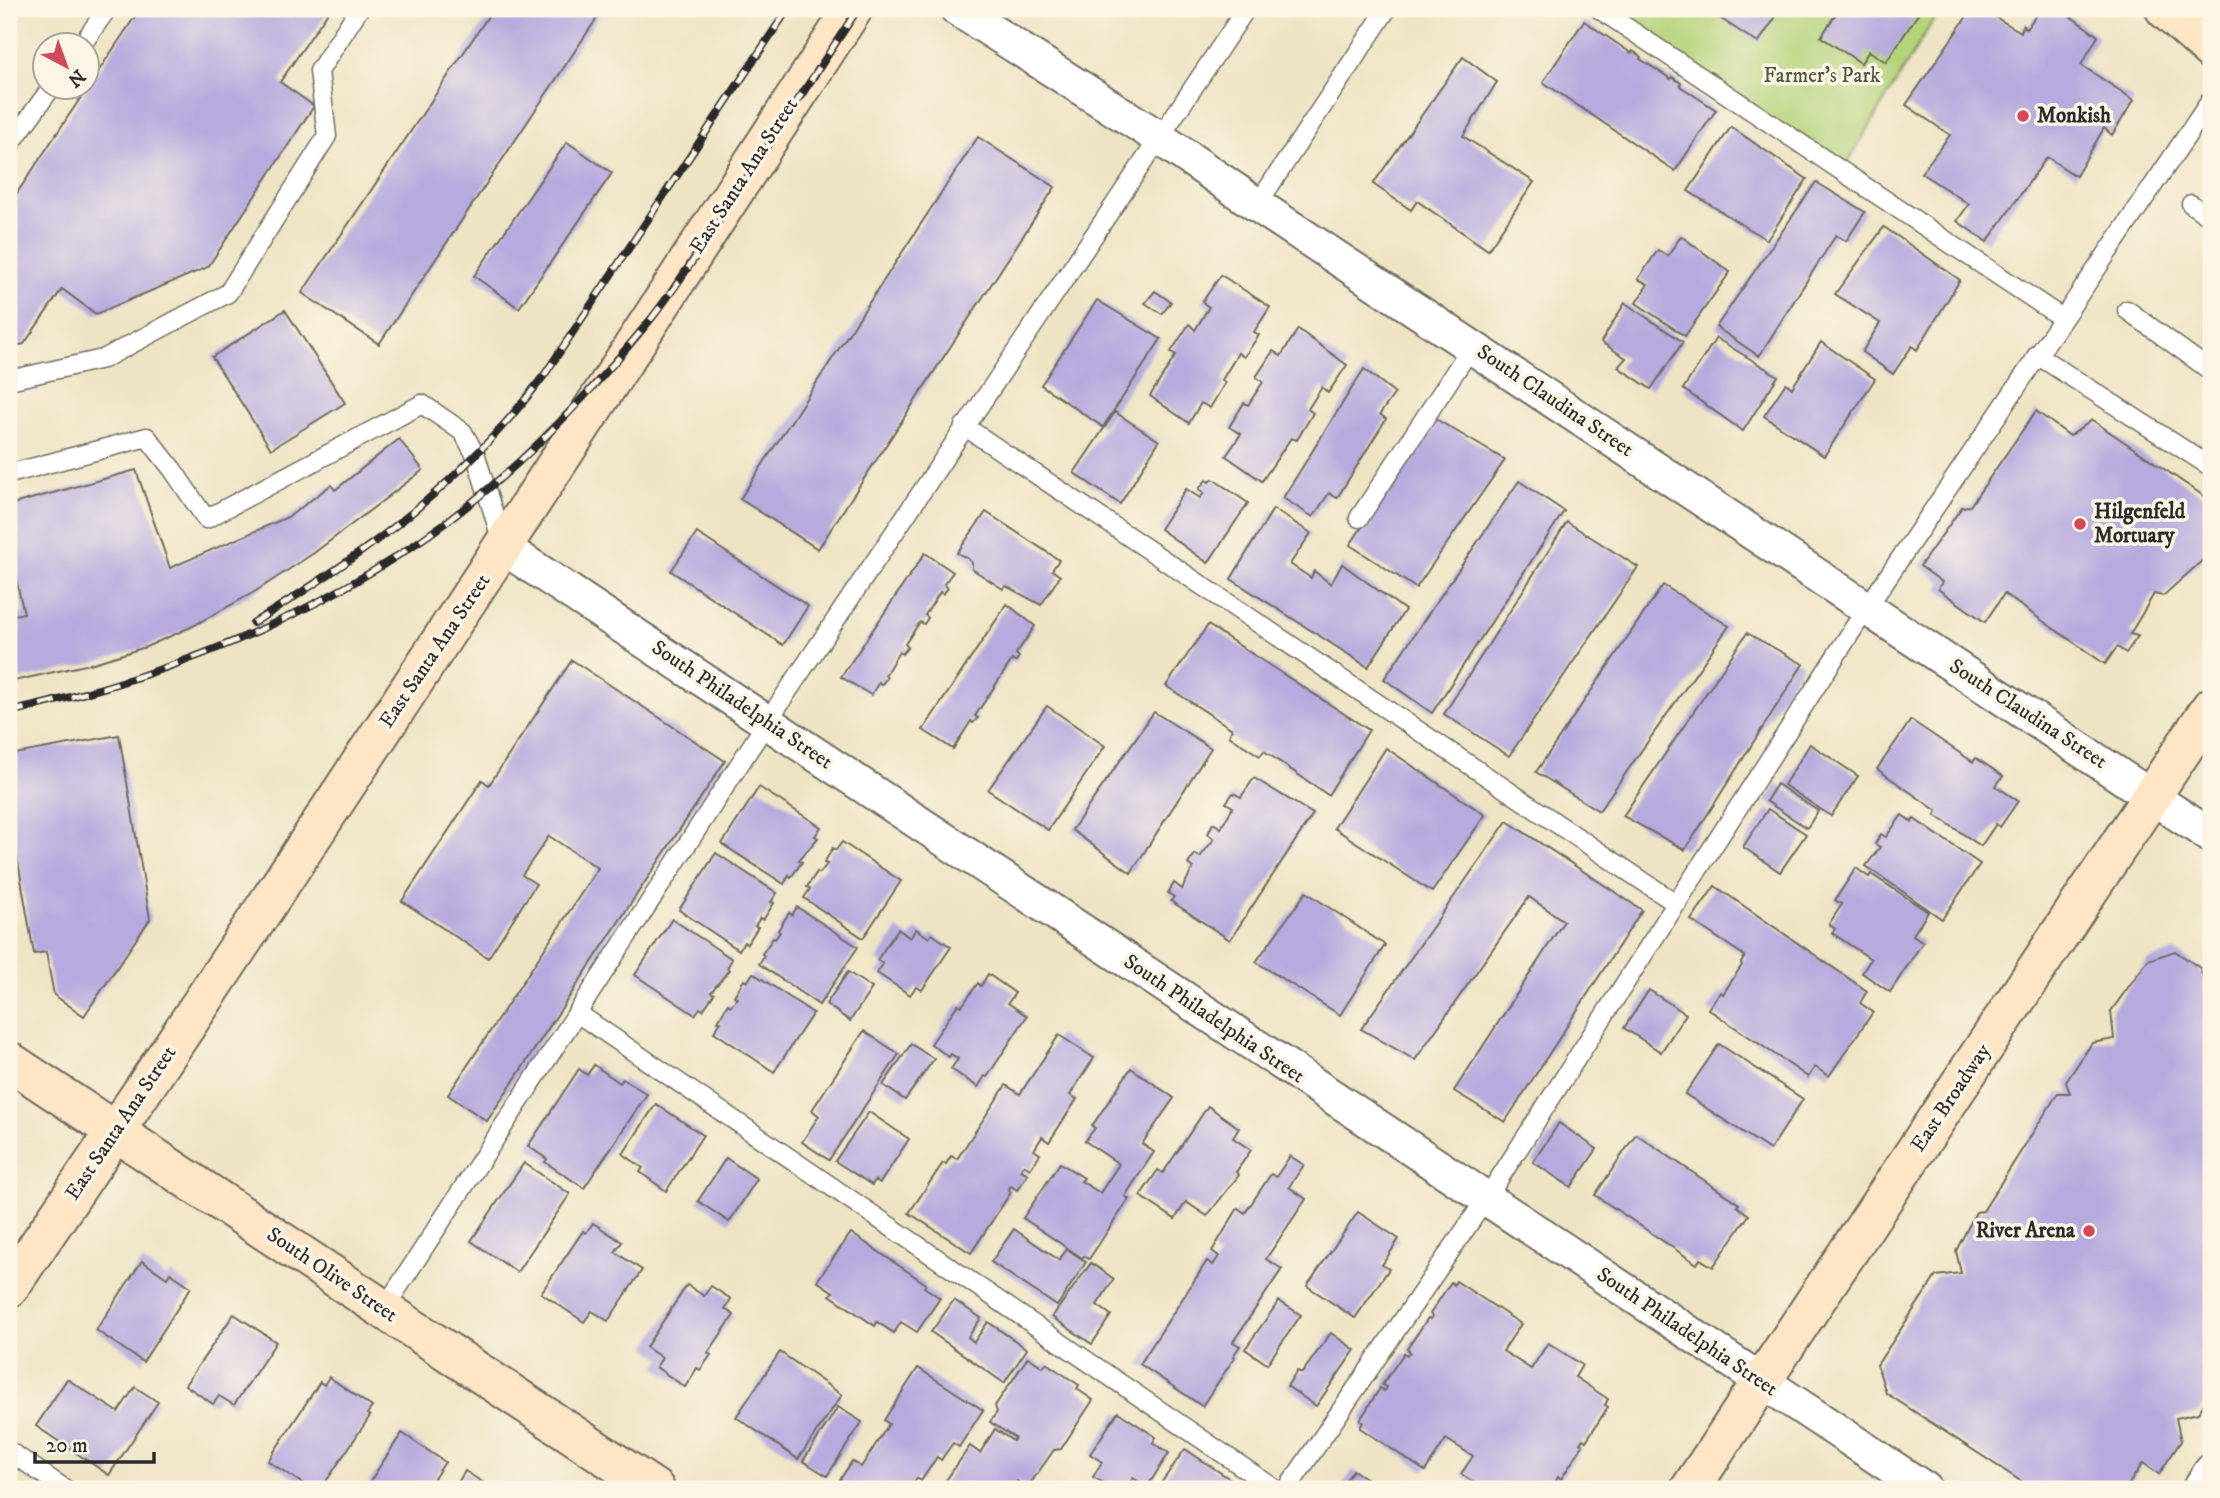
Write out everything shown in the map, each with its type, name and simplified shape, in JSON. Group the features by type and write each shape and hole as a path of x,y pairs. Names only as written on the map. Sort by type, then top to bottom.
{"street":[{"name":"East Santa Ana Street","path":"9,1288 504,548 853,9"},
{"name":"South Claudina Street","path":"957,9 1158,137 2211,836"},
{"path":"2165,9 2211,50"},
{"name":"South Philadelphia Street","path":"504,548 1925,1489"},
{"name":"East Broadway","path":"1690,1489 2211,706"},
{"name":"South Olive Street","path":"9,1061 655,1489"},
{"path":"2199,1489 2211,1471"}],"lane":[{"path":"91,32 107,9"},
{"path":"9,380 103,359 228,293 327,136 319,71 359,9"},
{"path":"384,1309 767,722 1246,9"},
{"path":"1257,205 1387,9"},
{"path":"1599,9 2062,318"},
{"path":"1287,1489 1486,1199 1866,609 2211,100"},
{"path":"9,146 41,102"},
{"path":"2191,204 2211,218"},
{"path":"2127,310 2211,371"},
{"path":"1359,518 1472,346"},
{"path":"2037,355 2211,467"},
{"path":"9,474 147,437 206,519 422,404 463,432 488,490 504,548"},
{"path":"964,426 1677,904"},
{"path":"577,1013 1275,1489"},
{"path":"9,1451 65,1489"}],"green space":[{"name":"Farmer's Park","path":"1612,9 1940,9 1842,172"}],"building":[{"path":"140,9 330,9 280,82 314,106 208,267 96,314 62,289 24,344 9,347 9,205 78,102 102,102 102,66"},
{"path":"493,9 603,9 379,344 302,293"},
{"path":"1706,9 1761,9 1775,18 1758,43"},
{"path":"1826,9 1909,9 1918,14 1886,62 1869,51 1861,63 1821,37 1835,15"},
{"name":"Monkish","path":"1972,9 1981,9 2021,32 2023,25 2026,29 2041,9 2060,9 2098,36 2081,65 2134,100 2112,135 2104,128 2076,176 2047,157 1987,242 1957,221 1969,204 1921,173 1950,135 1906,105"},
{"path":"1584,21 1681,83 1680,86 1716,110 1675,171 1543,82"},
{"path":"1463,57 1497,82 1463,136 1534,182 1488,250 1417,201 1411,210 1373,184"},
{"path":"1731,127 1807,179 1767,240 1688,191"},
{"path":"978,137 1055,187 818,549 740,499"},
{"path":"567,142 612,173 519,308 474,276"},
{"path":"1816,182 1865,212 1846,241 1836,235 1759,356 1716,327"},
{"path":"1884,227 1960,280 1917,350 1912,346 1893,374 1862,352 1880,323 1835,294"},
{"path":"1681,236 1730,272 1685,336 1636,303 1648,284 1638,279 1658,250 1668,256"},
{"path":"1221,275 1270,307 1254,332 1259,335 1244,357 1238,353 1210,408 1201,403 1189,423 1150,396 1176,355 1171,352 1189,324 1195,330 1209,307 1202,302"},
{"path":"1155,291 1171,302 1162,314 1145,303"},
{"path":"1097,300 1161,339 1103,427 1041,385"},
{"path":"1625,303 1683,342 1651,389 1618,367 1626,358 1601,342"},
{"path":"285,310 345,403 271,449 212,357"},
{"path":"1298,329 1347,365 1328,393 1322,387 1308,409 1313,413 1297,440 1291,438 1262,481 1226,456 1241,434 1229,427 1244,403 1248,405 1263,382 1256,377 1273,351 1281,356"},
{"path":"1716,338 1778,376 1743,431 1683,389"},
{"path":"1821,342 1875,379 1824,456 1764,416 1786,383 1792,388"},
{"path":"1364,369 1395,393 1380,414 1386,419 1337,498 1329,493 1313,517 1283,498"},
{"name":"Hilgenfeld Mortuary","path":"2036,411 2070,436 2092,420 2211,501 2211,541 2204,559 2163,596 2154,594 2130,634 2138,636 2126,653 2117,647 2105,664 2004,594 1985,622 1938,589 1942,582 1920,566 1962,507 1970,506"},
{"path":"1115,412 1159,441 1120,504 1074,473"},
{"path":"1434,418 1505,460 1416,588 1350,545"},
{"path":"399,439 423,470 314,553 256,591 191,627 146,647 90,664 9,682 9,616 24,613 9,550 9,505 136,470 170,568 290,516 331,485 335,490"},
{"path":"1213,479 1248,503 1208,563 1160,529 1186,489 1200,498 1204,493 1199,489 1206,480 1209,482"},
{"path":"1519,481 1564,511 1432,713 1384,679"},
{"path":"1273,509 1311,533 1290,564 1311,578 1314,571 1331,584 1342,564 1405,610 1368,667 1231,579"},
{"path":"986,512 1059,560 1052,570 1060,576 1041,605 1006,586 1003,589 972,569 972,563 957,553"},
{"path":"1567,522 1638,567 1509,756 1444,714"},
{"path":"697,533 808,606 783,645 671,571"},
{"path":"925,553 953,572 944,584 948,588 943,594 940,592 925,615 928,618 924,624 920,622 905,644 908,647 902,654 899,652 885,675 887,678 881,685 879,682 871,695 841,677"},
{"path":"1663,585 1729,626 1599,811 1536,772"},
{"path":"1007,604 1035,626 1016,654 1019,657 1015,662 1012,660 975,716 978,718 973,723 971,721 953,749 923,730"},
{"path":"1208,625 1369,730 1328,795 1264,751 1260,756 1229,736 1232,729 1166,686"},
{"path":"1747,633 1803,664 1685,850 1623,816"},
{"path":"572,660 725,761 487,1121 448,1095 598,868 549,836 522,875 536,884 488,958 402,901 482,780 489,785"},
{"path":"1047,706 1105,746 1048,830 988,790"},
{"path":"1154,712 1211,748 1131,873 1072,830"},
{"path":"1911,720 1973,762 1976,758 2003,776 1996,786 2018,801 2000,827 1996,824 1981,846 1935,815 1937,811 1877,769"},
{"path":"119,735 150,919 84,1016 54,995 46,952 34,954 9,810 9,755"},
{"path":"1810,744 1858,776 1831,816 1784,785"},
{"path":"1386,748 1485,815 1432,892 1334,828"},
{"path":"1254,778 1313,814 1230,940 1171,901 1174,897 1168,893 1174,883 1182,889 1193,868 1188,864 1195,854 1200,857 1214,839 1208,834 1213,823 1221,828 1233,807 1226,803 1233,793 1241,797"},
{"path":"1777,784 1818,811 1807,828 1766,801"},
{"path":"759,787 821,827 815,836 818,838 799,860 802,862 784,884 722,844"},
{"path":"1768,809 1806,834 1780,872 1743,847"},
{"path":"1902,815 1912,822 1914,819 1980,864 1942,919 1866,866 1880,847 1875,844 1881,834 1886,837"},
{"path":"1507,821 1642,910 1505,1122 1454,1091 1564,921 1529,897 1415,1060 1361,1029"},
{"path":"842,842 901,881 863,938 804,898 810,889 807,887 817,872 820,873 827,864 824,863 833,848 836,850"},
{"path":"716,853 777,893 771,902 774,903 763,920 760,918 755,926 758,927 747,944 744,942 739,950 679,910"},
{"path":"1856,868 1869,877 1871,874 1928,912 1913,935 1923,942 1890,992 1862,973 1871,959 1832,933 1835,929 1829,924 1842,904 1835,900"},
{"path":"1715,886 1867,991 1860,1003 1873,1012 1829,1076 1815,1067 1808,1077 1708,1009 1720,992 1723,994 1745,956 1691,920"},
{"path":"1306,892 1385,945 1340,1015 1256,962"},
{"path":"797,907 858,947 819,1005 759,964 764,956 762,954 780,932 778,930 789,913 792,915"},
{"path":"672,919 732,959 727,968 729,970 711,992 714,994 703,1010 700,1008 695,1015 635,975"},
{"path":"898,929 910,938 916,929 929,938 932,934 951,947 922,990 916,987 910,995 877,973 883,964 877,960"},
{"name":"River Arena","path":"2175,951 2200,968 2207,992 2211,994 2211,1394 2198,1413 2176,1418 2181,1441 2159,1474 2143,1463 2129,1484 2137,1489 2033,1489 1886,1393 1877,1365 1936,1276 1961,1273 1956,1251 1976,1212 1983,1211 2058,1093 2070,1093 2066,1082 2092,1043 2114,1039 2111,1011 2148,960"},
{"path":"848,972 872,988 850,1021 826,1004"},
{"path":"753,973 813,1013 774,1072 714,1032 728,1004 731,1006 744,980 747,982"},
{"path":"988,974 1015,993 1008,1003 1027,1016 978,1087 951,1069 958,1059 951,1054 949,1057 931,1044 958,1004 962,1006 978,983 981,986"},
{"path":"1649,990 1686,1014 1661,1052 1624,1028"},
{"path":"864,1031 899,1054 829,1160 802,1142 819,1116 812,1110"},
{"path":"1059,1035 1094,1058 1070,1095 1077,1099 1049,1142 1042,1137 1034,1150 1040,1154 1030,1169 1024,1165 1021,1170 1028,1174 1017,1190 1011,1186 1008,1190 1011,1192 971,1253 909,1213 943,1163 946,1164 951,1156 957,1159 1006,1085 1020,1094"},
{"path":"911,1044 934,1059 905,1100 883,1085"},
{"path":"1719,1044 1803,1099 1770,1150 1685,1094"},
{"path":"594,1065 620,1083 623,1079 647,1094 584,1188 545,1162 547,1159 528,1146 579,1069 587,1075"},
{"path":"1131,1068 1174,1098 1142,1144 1154,1152 1125,1196 1129,1199 1089,1259 1084,1256 1082,1258 1023,1218 1060,1163 1084,1178 1081,1181 1100,1193 1119,1164 1085,1141"},
{"path":"656,1104 703,1135 666,1191 640,1172 643,1168 623,1154"},
{"path":"1208,1106 1239,1128 1233,1138 1251,1150 1236,1172 1239,1175 1207,1216 1186,1202 1175,1219 1140,1196 1158,1170 1163,1173"},
{"path":"869,1112 909,1139 880,1183 875,1180 872,1185 835,1161"},
{"path":"1559,1123 1597,1149 1571,1187 1533,1162"},
{"path":"1636,1134 1739,1204 1737,1206 1749,1215 1713,1267 1700,1259 1697,1264 1595,1195"},
{"path":"1290,1156 1304,1165 1289,1187 1306,1199 1266,1259 1282,1269 1233,1342 1240,1346 1233,1356 1235,1357 1202,1406 1140,1364 1207,1261 1213,1265 1219,1256 1212,1251 1238,1208 1245,1213 1271,1174 1276,1177"},
{"path":"726,1158 757,1179 729,1222 698,1201"},
{"path":"524,1163 570,1194 517,1272 471,1241"},
{"path":"1358,1212 1399,1239 1382,1265 1389,1269 1355,1318 1307,1286"},
{"path":"593,1223 622,1242 615,1252 642,1270 608,1321 592,1311 584,1322 541,1293 583,1231 586,1233"},
{"path":"1014,1229 1059,1260 1067,1249 1086,1262 1057,1306 991,1262"},
{"path":"851,1233 926,1284 924,1287 940,1298 917,1332 901,1322 894,1333 877,1322 875,1326 830,1295 833,1292 817,1281"},
{"path":"142,1261 167,1278 170,1273 191,1287 143,1362 96,1330"},
{"path":"1091,1263 1114,1279 1097,1305 1111,1315 1092,1344 1052,1317"},
{"path":"1456,1281 1521,1324 1503,1351 1531,1369 1548,1343 1582,1365 1575,1377 1608,1399 1605,1405 1608,1407 1586,1441 1583,1439 1580,1443 1583,1445 1561,1479 1558,1477 1556,1481 1559,1483 1554,1489 1484,1489 1461,1474 1473,1456 1446,1439 1425,1471 1360,1428 1363,1422 1360,1420 1380,1388 1384,1391 1386,1387 1382,1385 1404,1353 1407,1355 1410,1352 1407,1349 1428,1318 1433,1316 1430,1314 1451,1282 1454,1285"},
{"path":"687,1285 704,1296 711,1286 731,1299 725,1309 734,1315 708,1353 711,1355 700,1370 697,1368 685,1387 656,1367 662,1358 646,1347"},
{"path":"954,1300 981,1318 968,1337 974,1342 988,1322 1027,1349 1004,1383 931,1332"},
{"path":"1279,1301 1301,1315 1267,1364 1245,1349"},
{"path":"234,1314 276,1342 234,1405 219,1396 213,1404 185,1385"},
{"path":"1331,1333 1355,1350 1316,1406 1287,1386 1297,1371 1302,1373"},
{"path":"780,1352 842,1395 798,1459 736,1417"},
{"path":"1028,1357 1043,1367 1046,1363 1079,1385 1077,1389 1093,1400 1061,1449 1054,1450 1027,1488 1017,1481 1011,1489 940,1489 970,1446 980,1453 995,1429 1013,1441 1015,1438 990,1422 997,1412 995,1406"},
{"path":"918,1368 983,1410 959,1447 953,1443 941,1460 937,1457 921,1481 917,1478 909,1489 834,1489 852,1461 861,1467 889,1424 884,1420"},
{"path":"329,1377 372,1407 367,1414 370,1416 323,1486 319,1484 316,1489 311,1489 268,1461 320,1382 324,1385"},
{"path":"67,1379 118,1412 135,1387 158,1402 109,1475 36,1426"},
{"path":"838,1407 862,1422 827,1476 803,1461"},
{"path":"1118,1412 1156,1437 1153,1443 1169,1453 1147,1487 1133,1478 1125,1489 1097,1489 1102,1482 1093,1477 1102,1462 1090,1454"},
{"path":"402,1433 445,1462 427,1489 365,1489"},
{"path":"1185,1449 1245,1489 1157,1489"},
{"path":"1353,1470 1383,1489 1340,1489"},
{"path":"465,1471 487,1485 484,1489 454,1489"}],"railway":[{"path":"253,623 335,570 411,513 481,449 514,413 545,374 788,9"},
{"path":"9,712 136,677 200,655 262,629 381,566 436,530 488,489 574,408 651,319 858,9"}],"place":[{"name":"Monkish","path":"2023,116"},
{"name":"Hilgenfeld Mortuary","path":"2080,524"},
{"name":"River Arena","path":"2089,1231"}]}
